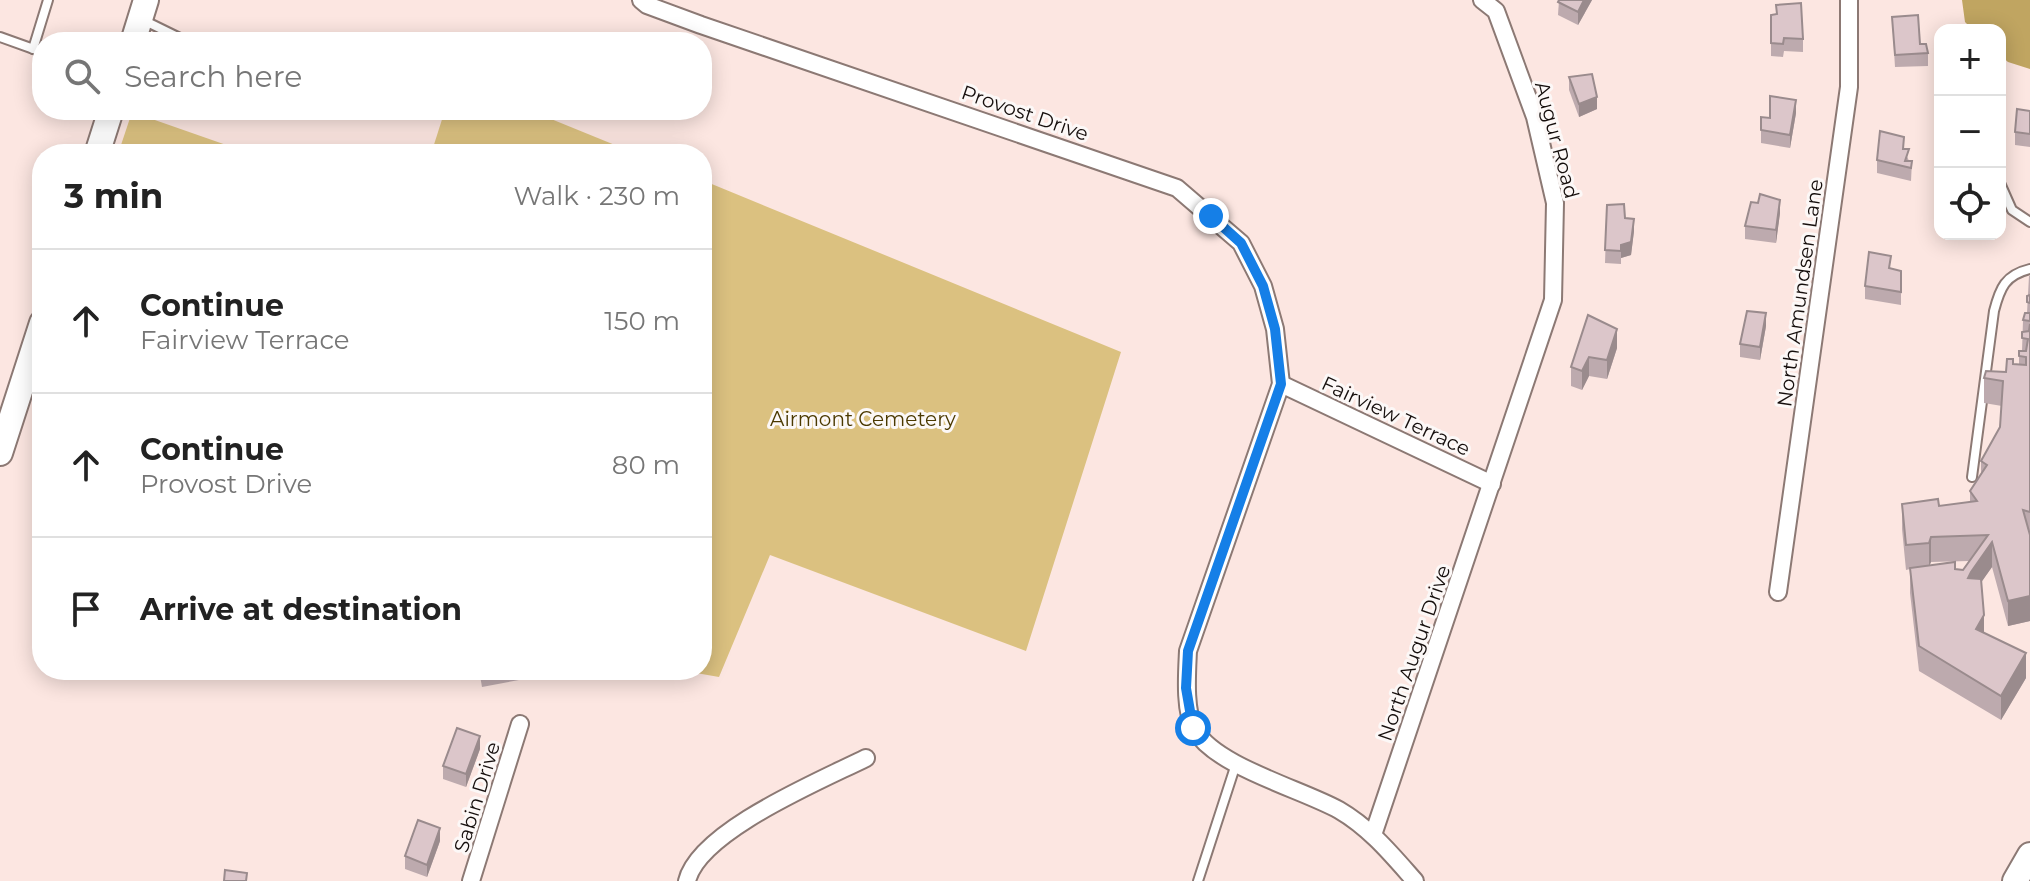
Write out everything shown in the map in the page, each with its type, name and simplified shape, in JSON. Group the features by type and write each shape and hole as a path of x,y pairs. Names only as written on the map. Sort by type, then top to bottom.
{"street":[{"name":"Provost Drive","path":"641,0 701,25 1177,188 1241,243 1263,286 1275,329 1281,384"},
{"name":"Augur Road","path":"1482,0 1501,6 1535,117 1555,203 1553,300 1492,484"},
{"name":"North Amundsen Lane","path":"1778,592 1849,87 1849,0"},
{"path":"136,32 143,9"},
{"path":"100,144 108,120"},
{"path":"0,453 6,417 32,349"},
{"name":"Fairview Terrace","path":"1281,384 1492,484"},
{"path":"1281,384 1188,651 1186,688 1193,728 1209,748 1339,810 1373,835 1415,881"},
{"name":"North Augur Drive","path":"1373,835 1492,484"},
{"name":"Sabin Drive","path":"471,881 520,724"},
{"path":"687,881 694,864 724,834 778,802 866,758"},
{"path":"2015,881 2030,855"}],"lane":[{"path":"42,32 48,0"},
{"path":"143,9 174,32"},
{"path":"0,37 32,48"},
{"path":"2006,196 2012,210 2030,222"},
{"path":"1972,477 1999,292 2004,281 2015,272 2030,269"},
{"path":"1198,881 1236,763"}],"green space":[{"path":"129,120 155,120 223,144 121,144"},
{"path":"442,120 554,120 612,144 434,144"},
{"name":"Airmont Cemetery","path":"712,184 1121,352 1026,651 770,555 719,677 712,676"}],"shaded area":[{"path":"1962,0 2030,0 2030,69 2006,60 2006,24 1965,22"}],"building":[{"path":"1559,0 1584,0 1578,12"},
{"path":"1801,3 1803,39 1784,38 1783,44 1771,43 1771,15 1777,14 1776,5"},
{"path":"1918,15 1920,44 1926,44 1928,53 1895,55 1892,17"},
{"path":"1592,74 1597,97 1579,104 1569,77"},
{"path":"1770,96 1796,100 1790,135 1761,130 1761,117 1770,118"},
{"path":"2017,109 2030,111 2030,134 2015,132"},
{"path":"1880,131 1904,137 1903,149 1909,149 1905,161 1912,161 1911,168 1877,160"},
{"path":"1760,194 1780,200 1776,230 1745,226 1751,202 1758,203"},
{"path":"1624,204 1625,218 1634,219 1631,242 1621,245 1621,251 1605,250 1607,205"},
{"path":"1869,252 1891,256 1889,268 1901,271 1901,292 1865,286"},
{"path":"1747,311 1766,313 1760,347 1740,344"},
{"path":"2025,313 2030,313 2030,321 2023,320"},
{"path":"1588,315 1617,329 1607,360 1589,357 1582,371 1571,367"},
{"path":"2030,324 2030,512 2023,510 2030,535 2030,596 2008,601 1992,542 1968,578 1981,579 1984,615 1976,629 2026,653 2001,696 1919,646 1910,568 1955,562 1955,569 1963,570 1988,535 1931,537 1929,543 1906,545 1902,504 1938,499 1939,506 1977,501 1970,491 1987,465 1981,461 2000,427 2003,381 1984,378 1986,371 2006,372 2007,359 2013,359 2013,364 2026,365 2026,357 2019,356 2019,351 2026,351 2028,339 2022,338 2022,332 2029,331"},
{"path":"457,728 480,736 466,774 443,766"},
{"path":"418,820 440,828 427,865 405,856"},
{"path":"225,870 247,873 246,881 224,881"}],"route":[{"path":"1193,728 1186,688 1188,651 1281,384 1275,329 1263,286 1241,243 1211,216"}]}
